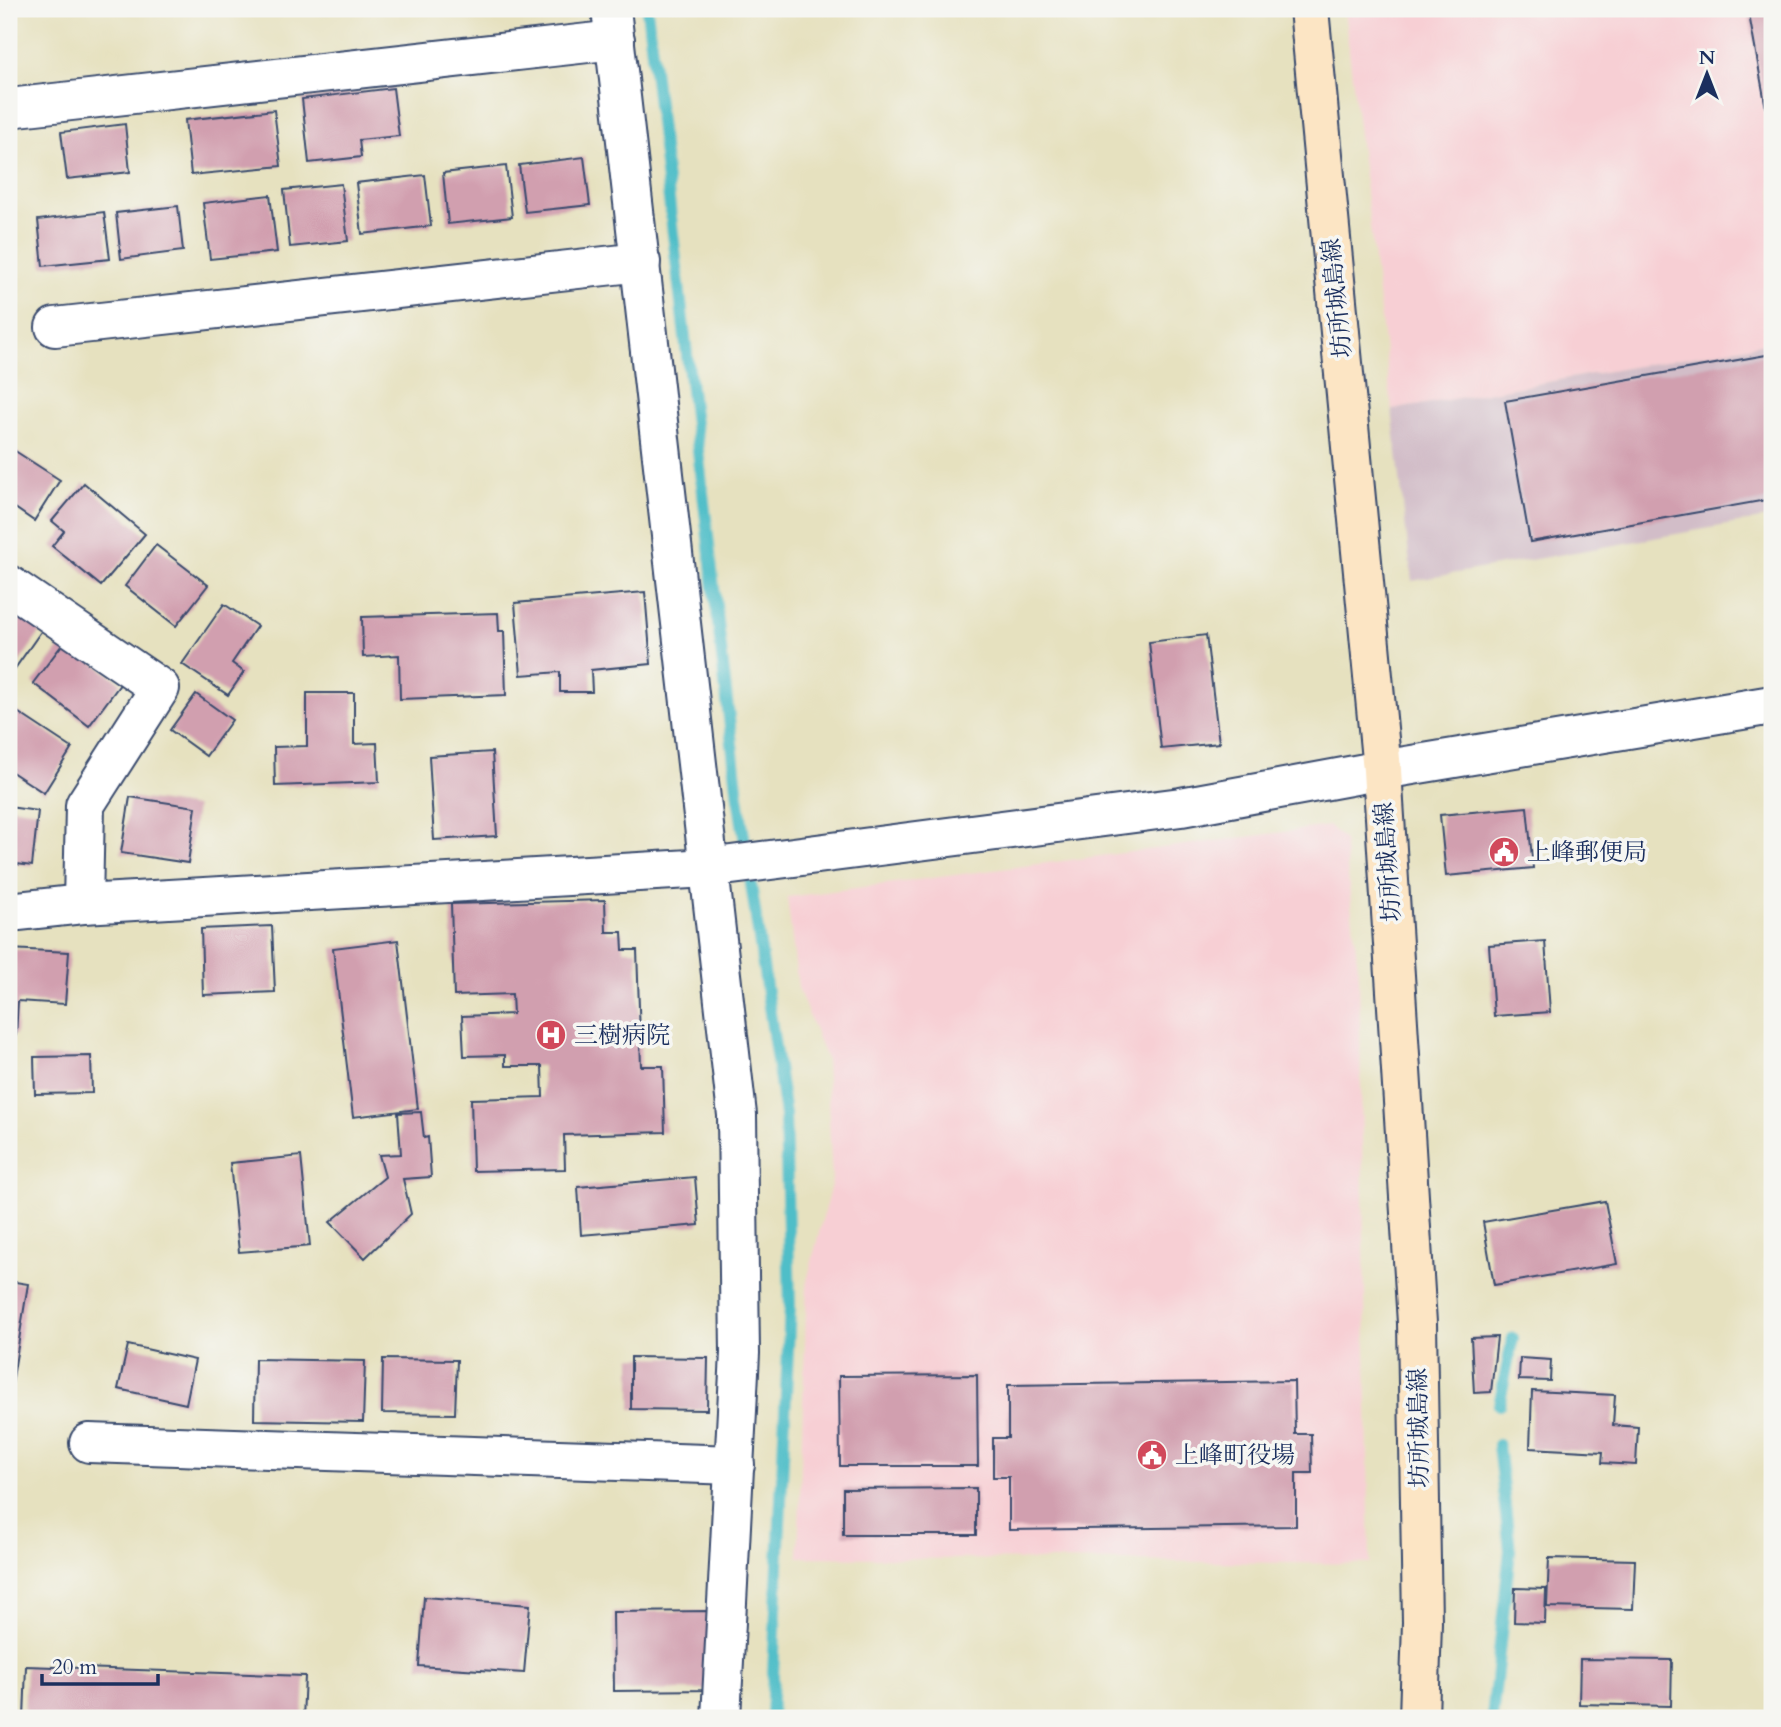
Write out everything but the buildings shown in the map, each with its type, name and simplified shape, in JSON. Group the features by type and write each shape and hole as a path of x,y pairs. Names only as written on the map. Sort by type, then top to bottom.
{"main road":[{"name":"坊所城島線","path":"1309,9 1382,770 1417,1323 1423,1622 1419,1718"}],"street":[{"path":"9,108 613,24 737,1115 740,1353 721,1718"},
{"path":"55,327 641,262"},
{"path":"9,585 160,688 85,805 83,904"},
{"path":"9,912 83,904 708,868 1181,807 1382,770 1772,705"},
{"path":"89,1443 734,1465"}],"shaded area":[{"path":"1344,9 1772,9 1772,342 1392,410"},
{"path":"1772,342 1772,517 1412,581 1392,410"},
{"path":"1329,826 1344,840 1359,976 1370,1564 798,1557 807,1281 832,1180 826,1059 798,988 787,897"}],"waterway":[{"path":"647,9 738,796 785,1115 790,1306 771,1718"},
{"path":"1499,1405 1513,1338"},
{"path":"1492,1718 1510,1550 1498,1445"}],"place":[{"name":"上峰郵便局","path":"1504,852"},
{"name":"三樹病院","path":"551,1035"},
{"name":"上峰町役場","path":"1152,1455"}]}
